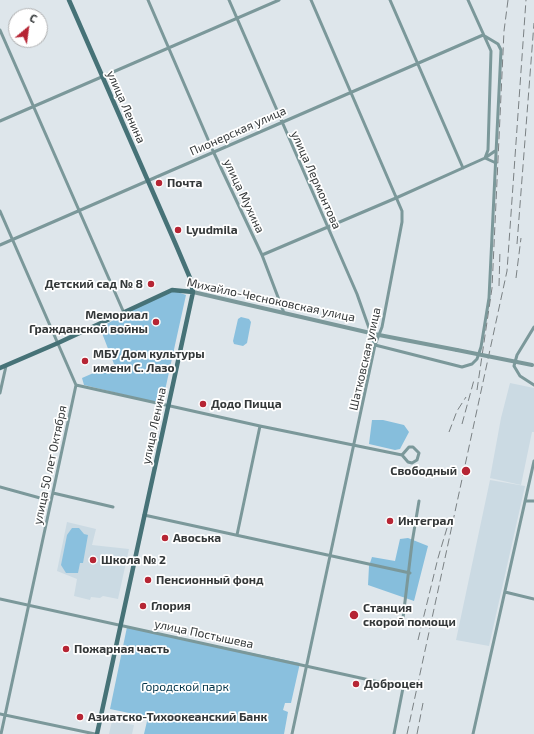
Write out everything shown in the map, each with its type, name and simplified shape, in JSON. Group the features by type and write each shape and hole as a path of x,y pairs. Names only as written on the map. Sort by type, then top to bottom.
{"main road":[{"name":"улица Ленина","path":"69,0 179,252 190,278 193,292 96,734"},
{"name":"Михайло-Чесноковская улица","path":"0,368 172,290 193,292"}],"street":[{"name":"улица Мухина","path":"148,0 213,151 262,255 284,313"},
{"name":"улица Лермонтова","path":"230,0 281,122 357,294 375,345"},
{"path":"0,121 279,0"},
{"name":"Шатковская улица","path":"292,734 375,345 382,327 402,222 402,211 311,0"},
{"path":"390,0 464,168"},
{"path":"468,0 491,51 488,150 485,158"},
{"path":"0,30 124,313"},
{"path":"375,345 462,367 472,364 477,359 483,335 489,298 501,50 498,44 483,35"},
{"name":"Пионерская улица","path":"0,245 148,181 213,151 483,35"},
{"path":"262,255 464,168 496,151"},
{"path":"485,158 496,163"},
{"path":"0,211 76,385 260,426 355,444 402,455 408,462 412,463 417,460 419,453 414,448 409,447 402,455"},
{"name":"Михайло-Чесноковская улица","path":"193,292 379,335 533,366"},
{"path":"534,327 517,355 514,366 520,376 534,386"},
{"path":"0,393 6,365"},
{"name":"улица 50 лет Октября","path":"1,734 76,385"},
{"path":"237,535 260,426"},
{"path":"473,734 534,461"},
{"path":"0,486 51,501"},
{"path":"53,493 113,506"},
{"path":"403,618 410,573 412,543 419,501"},
{"path":"525,501 534,501"},
{"path":"144,515 410,573"},
{"path":"505,592 534,599"},
{"name":"улица Постышева","path":"0,599 306,665 403,688 394,734"},
{"path":"0,714 96,734"}],"shaded area":[{"path":"510,383 534,388 534,432 532,432 521,485 490,478 501,418"},
{"path":"372,420 383,420 404,425 409,432 400,449 395,450 369,444"},
{"path":"490,480 525,486 489,646 456,640"},
{"name":"Школа № 2","path":"67,522 96,529 92,545 129,549 118,599 103,596 100,598 91,597 90,600 74,596 77,579 57,571"},
{"path":"408,538 428,546 414,601 368,585 369,566 372,557 395,561 400,539"},
{"path":"112,721 134,725 132,734 109,734"}],"green space":[{"path":"172,290 186,295 162,404 84,385 82,378 114,364 100,328 129,311"},
{"path":"241,317 249,319 251,322 247,343 243,346 234,344 233,341 238,319"},
{"path":"72,528 79,528 84,534 88,535 83,563 80,563 78,573 66,573 61,565 67,535"},
{"name":"Городской парк","path":"127,627 300,663 291,703 285,703 283,710 288,712 284,734 144,734 148,717 110,709"}],"railway":[{"path":"477,390 492,288 504,31 508,0"},
{"path":"407,734 507,271 526,0"},
{"path":"517,244 534,23"},
{"path":"516,278 521,238"},
{"path":"499,286 500,250"},
{"path":"462,424 474,380"},
{"path":"449,432 457,411 466,397"},
{"path":"418,640 447,528"},
{"path":"417,734 423,703"}],"place":[{"name":"Почта","path":"159,183"},
{"name":"Lyudmila","path":"178,230"},
{"name":"Детский сад № 8","path":"151,284"},
{"name":"Мемориал Гражданской войны","path":"156,322"},
{"name":"МБУ Дом культуры имени С. Лазо","path":"85,361"},
{"name":"Додо Пицца","path":"203,404"},
{"name":"Свободный","path":"466,471"},
{"name":"Интеграл","path":"390,521"},
{"name":"Авоська","path":"165,538"},
{"name":"Школа № 2","path":"93,560"},
{"name":"Пенсионный фонд","path":"148,580"},
{"name":"Глория","path":"143,606"},
{"name":"Станция скорой помощи","path":"354,615"},
{"name":"Пожарная часть","path":"66,649"},
{"name":"Доброцен","path":"356,684"},
{"name":"Азиатско-Тихоокеанский Банк","path":"80,717"}]}
